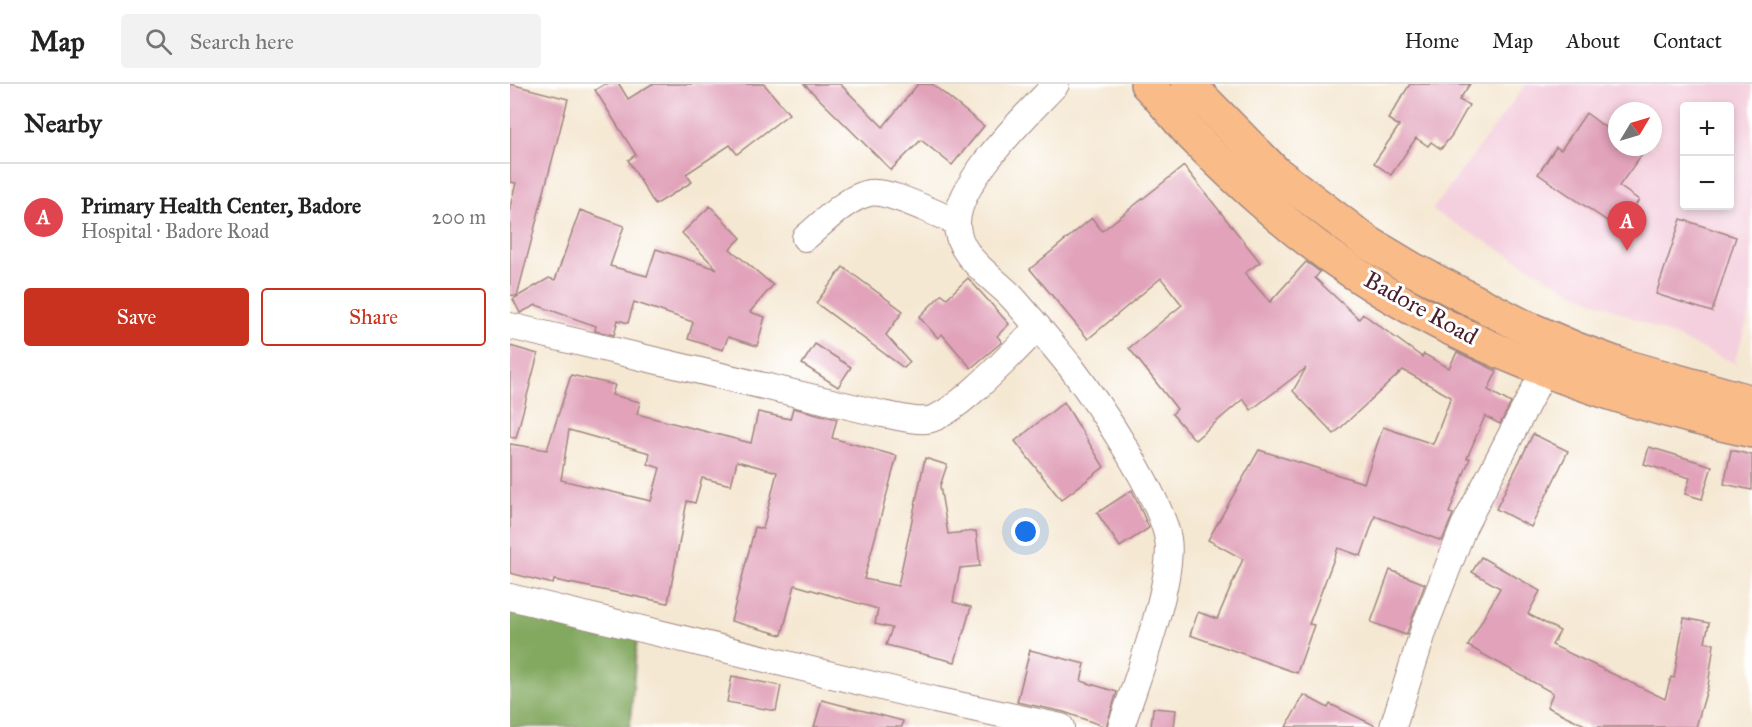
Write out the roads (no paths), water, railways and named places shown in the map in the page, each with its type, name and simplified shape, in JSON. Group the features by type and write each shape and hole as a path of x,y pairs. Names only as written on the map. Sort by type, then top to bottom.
{"main road":[{"name":"Badore Road","path":"1148,84 1189,132 1315,204 1367,242 1478,304 1567,345 1620,365 1752,402"},
{"name":"Badore Road","path":"1188,84 1244,163 1276,214 1390,293 1442,324 1545,369 1628,400 1752,431"}],"street":[{"path":"1056,84 996,149 971,185 962,202 957,222 965,248 978,266 1009,294 1071,369 1138,472 1161,516 1168,540 1168,567 1153,627 1121,727"},
{"path":"805,238 839,210 872,193 890,196 957,222"},
{"path":"510,326 882,414 925,420 935,418 956,405 1038,327"},
{"path":"1393,727 1426,623 1464,526 1545,369"},
{"path":"510,597 935,700 1061,727"}],"place":[{"name":"Primary Health Center, Badore","path":"1627,251"}]}
